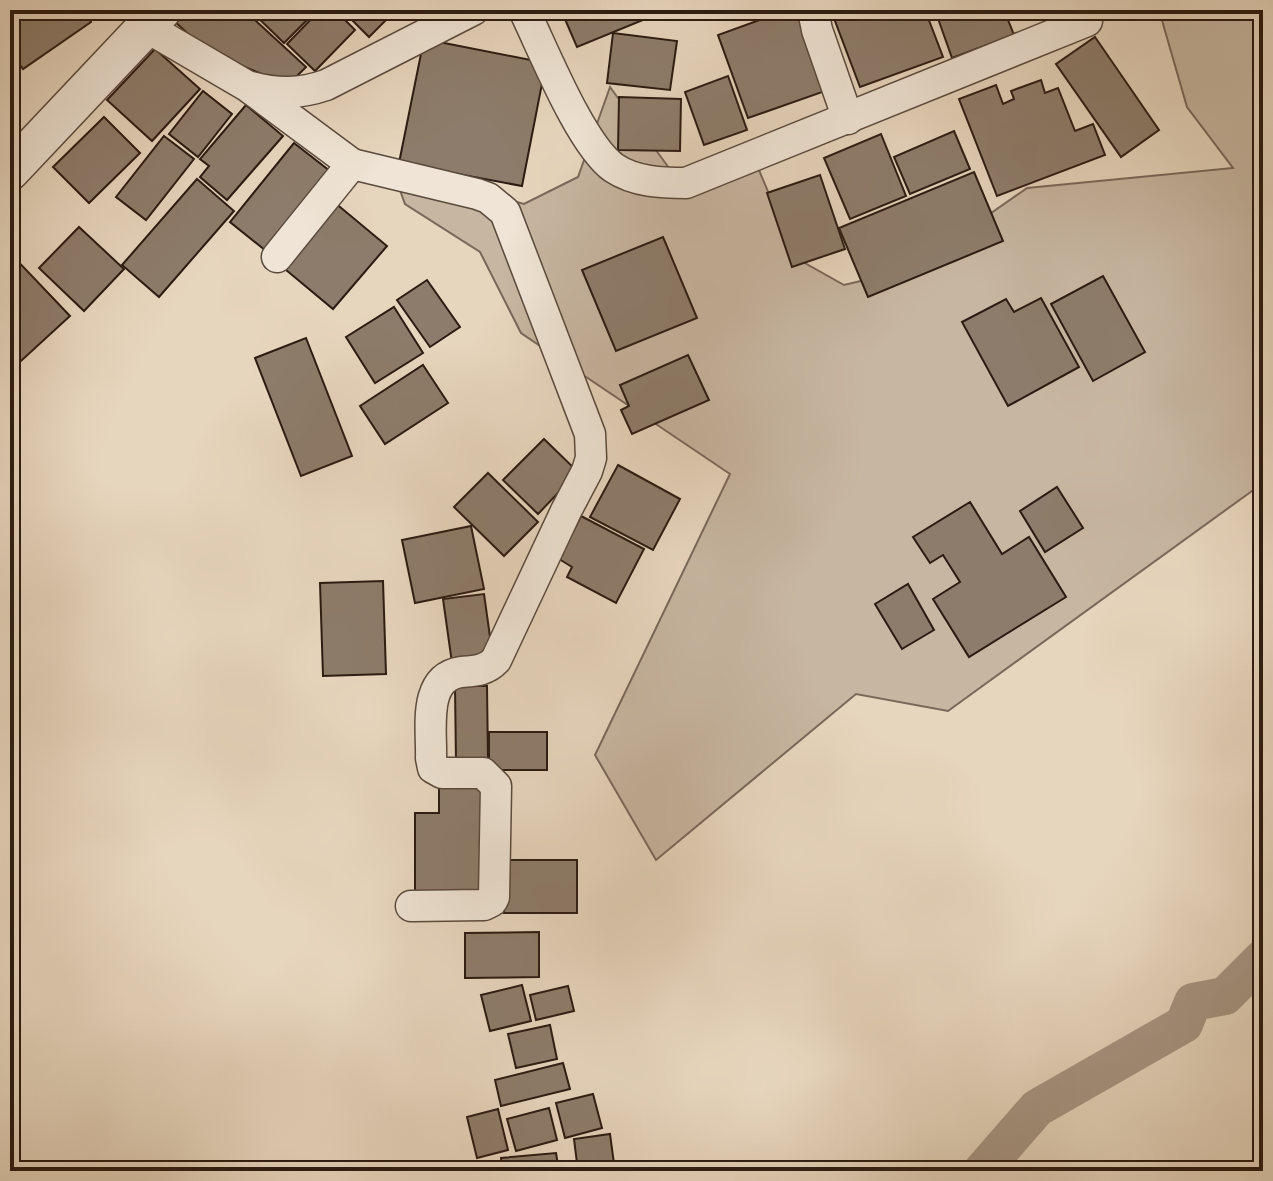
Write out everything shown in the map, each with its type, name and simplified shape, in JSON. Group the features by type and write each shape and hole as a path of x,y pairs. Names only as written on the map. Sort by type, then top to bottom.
{"street":[{"path":"247,86 290,93 306,92 326,85 473,10"},
{"path":"524,10 586,136 614,168 659,183 686,183 1087,21"},
{"path":"813,10 848,119"},
{"path":"10,171 155,19 352,164 477,194 488,198 505,212 585,420 592,446 587,471 496,660 483,669 450,675 441,680 433,696 433,768 442,773 483,773 496,786 494,897 484,905 411,906"},
{"path":"277,257 352,164"}],"shaded area":[{"path":"1159,10 1263,10 1263,483 948,711 856,694 656,860 595,755 730,474 521,333 480,252 405,204 392,168 524,204 578,177 610,87 677,179 756,163 796,258 844,285 911,269 1027,188 1233,168 1187,107"}],"building":[{"path":"10,10 83,10 91,22 23,69 10,51"},
{"path":"183,10 244,10 306,67 293,80 269,77 208,52 173,20"},
{"path":"250,10 317,10 284,43"},
{"path":"320,10 335,10 355,30 315,71 287,44"},
{"path":"342,10 396,10 369,37"},
{"path":"561,10 639,10 643,20 577,47"},
{"path":"787,10 799,10 828,90 748,118 718,35"},
{"path":"840,10 925,10 943,57 860,87 832,13"},
{"path":"935,10 1004,10 1014,35 952,58"},
{"path":"613,33 677,41 670,90 607,83"},
{"path":"1095,37 1159,130 1121,157 1056,64"},
{"path":"424,39 546,63 522,186 399,163"},
{"path":"155,49 200,89 152,141 107,100"},
{"path":"728,76 747,130 704,145 685,92"},
{"path":"1041,80 1045,93 1058,88 1075,131 1093,124 1105,155 997,196 959,99 996,85 1003,104 1014,99 1011,91"},
{"path":"203,91 232,114 198,157 169,134"},
{"path":"619,97 681,99 680,151 618,150"},
{"path":"246,105 283,136 227,200 200,177 209,166 200,159"},
{"path":"104,117 140,153 89,203 53,167"},
{"path":"954,131 970,169 910,194 894,157"},
{"path":"881,134 906,196 850,219 824,158"},
{"path":"164,136 194,159 146,220 116,197"},
{"path":"294,143 335,175 271,255 230,222"},
{"path":"974,172 1003,241 868,297 839,228"},
{"path":"820,175 845,249 792,267 767,193"},
{"path":"197,179 234,211 159,297 122,265"},
{"path":"334,202 387,246 333,309 280,265"},
{"path":"79,227 124,269 84,311 39,268"},
{"path":"663,237 697,318 616,351 582,270"},
{"path":"10,253 70,316 10,371"},
{"path":"1103,276 1145,352 1093,381 1051,304"},
{"path":"427,280 460,327 430,347 397,300"},
{"path":"1041,298 1079,367 1008,406 962,322 1006,299 1014,312"},
{"path":"394,307 423,353 375,383 346,337"},
{"path":"306,338 352,456 301,476 255,358"},
{"path":"688,355 709,400 632,434 621,410 629,406 620,385"},
{"path":"423,365 448,403 385,444 360,406"},
{"path":"544,439 578,472 538,514 503,480"},
{"path":"618,465 680,499 653,550 590,517"},
{"path":"488,473 538,522 504,556 454,507"},
{"path":"1057,487 1083,528 1045,552 1020,511"},
{"path":"970,502 1002,554 1029,537 1066,597 969,657 933,599 960,582 943,555 930,563 913,537"},
{"path":"581,516 644,549 616,603 567,577 572,567 559,559"},
{"path":"471,526 484,589 415,603 402,540"},
{"path":"383,581 386,674 323,676 320,583"},
{"path":"908,584 934,630 902,649 875,604"},
{"path":"484,594 493,658 452,663 443,599"},
{"path":"455,686 487,686 488,761 456,762"},
{"path":"489,732 547,732 547,770 489,770"},
{"path":"439,773 489,785 489,894 415,894 415,813 439,813"},
{"path":"505,860 577,860 577,913 504,913"},
{"path":"539,932 539,977 465,978 465,933"},
{"path":"522,985 531,1021 490,1031 481,995"},
{"path":"568,986 574,1011 536,1020 530,995"},
{"path":"550,1025 557,1059 516,1068 508,1034"},
{"path":"563,1063 570,1089 501,1106 495,1080"},
{"path":"593,1094 602,1128 565,1138 556,1103"},
{"path":"549,1108 557,1140 516,1151 507,1119"},
{"path":"498,1109 508,1150 477,1158 467,1117"},
{"path":"610,1134 615,1171 578,1171 574,1139"},
{"path":"556,1153 559,1171 502,1171 501,1158"}],"waterway":[{"path":"982,1171 1037,1108 1184,1024 1193,1002 1225,996 1263,958"}]}
